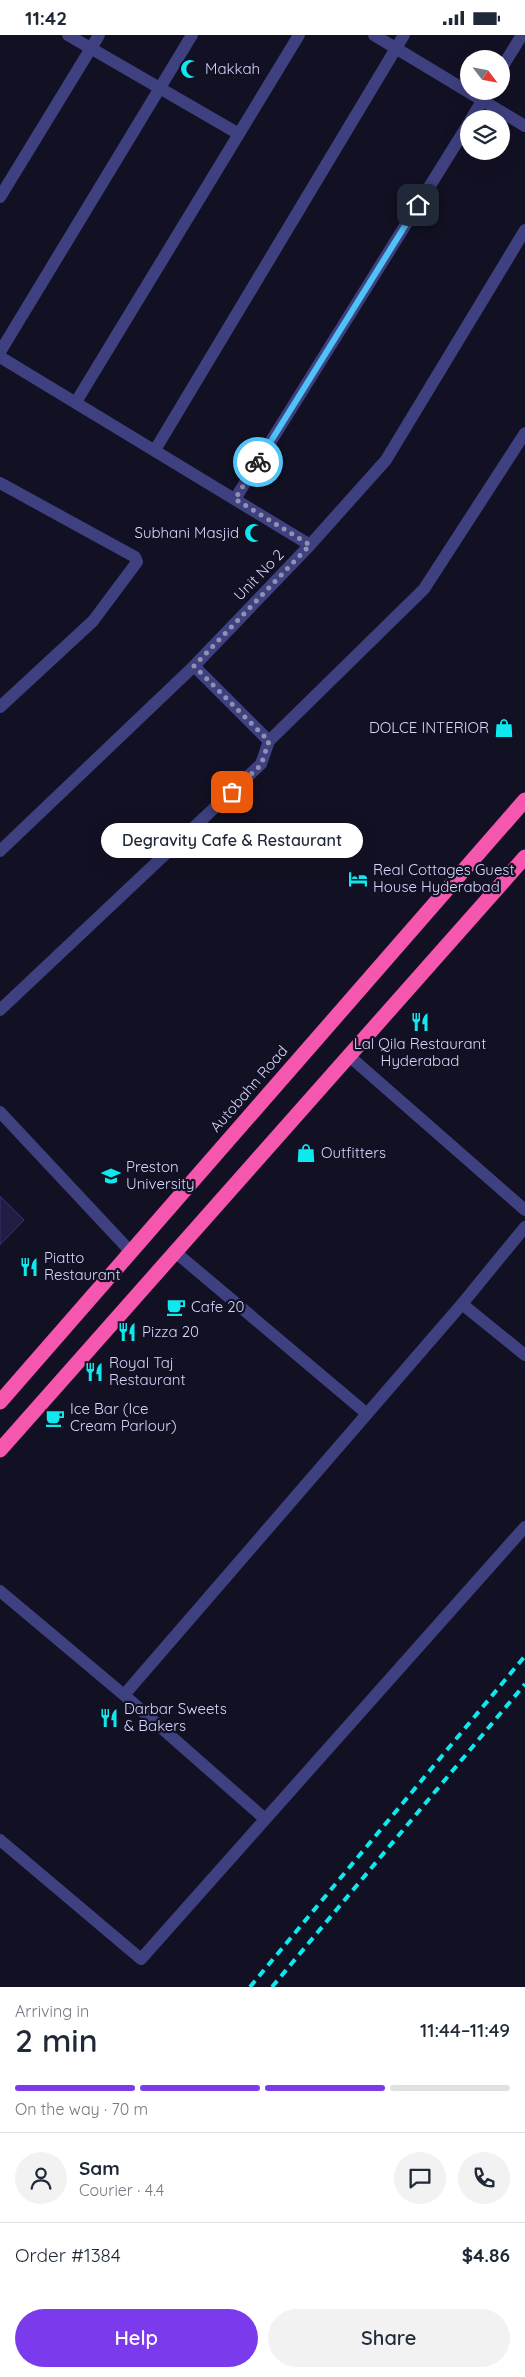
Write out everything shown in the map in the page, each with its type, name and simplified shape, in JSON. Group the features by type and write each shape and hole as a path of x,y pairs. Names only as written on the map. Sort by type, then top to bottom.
{"highway":[{"name":"Autobahn Road","path":"0,1402 525,800"},
{"path":"0,1450 174,1251 525,857"}],"street":[{"path":"68,35 239,134"},
{"path":"0,197 99,35"},
{"path":"0,352 192,35"},
{"path":"76,402 299,35"},
{"path":"374,35 396,49 460,82"},
{"path":"155,450 404,35"},
{"path":"510,54 522,35"},
{"path":"491,100 525,126"},
{"path":"235,499 460,137"},
{"name":"Unit No 2","path":"0,851 194,666 310,545 386,460 525,230"},
{"path":"0,357 310,545"},
{"path":"0,1010 261,765 269,741 424,589 525,433"},
{"path":"0,483 136,559 93,621 0,707"},
{"path":"194,666 269,741"},
{"path":"348,1055 525,1209"},
{"path":"0,1112 131,1252"},
{"path":"124,1695 462,1304 525,1227"},
{"path":"174,1251 366,1413"},
{"path":"462,1304 525,1355"},
{"path":"0,1840 141,1959 525,1527"},
{"path":"0,1591 124,1695 265,1819"}],"building":[{"path":"0,1196 24,1220 0,1245"}],"railway":[{"path":"250,1987 525,1656"},
{"path":"272,1987 525,1684"}],"way so far":[{"path":"232,792 261,765 269,741 194,666 310,545 235,499 258,462"}],"place":[{"name":"Makkah","path":"190,69"},
{"name":"Subhani Masjid","path":"254,533"},
{"name":"DOLCE INTERIOR","path":"504,728"},
{"name":"Degravity Cafe & Restaurant","path":"232,792"},
{"name":"Real Cottages Guest House Hyderabad","path":"358,879"},
{"name":"Lal Qila Restaurant Hyderabad","path":"420,1022"},
{"name":"Outfitters","path":"306,1153"},
{"name":"Preston University","path":"111,1176"},
{"name":"Piatto Restaurant","path":"29,1267"},
{"name":"Cafe 20","path":"176,1307"},
{"name":"Pizza 20","path":"127,1332"},
{"name":"Royal Taj Restaurant","path":"94,1372"},
{"name":"Ice Bar (Ice Cream Parlour)","path":"55,1418"},
{"name":"Darbar Sweets & Bakers","path":"109,1718"}],"route":[{"path":"258,462 418,205"}]}
